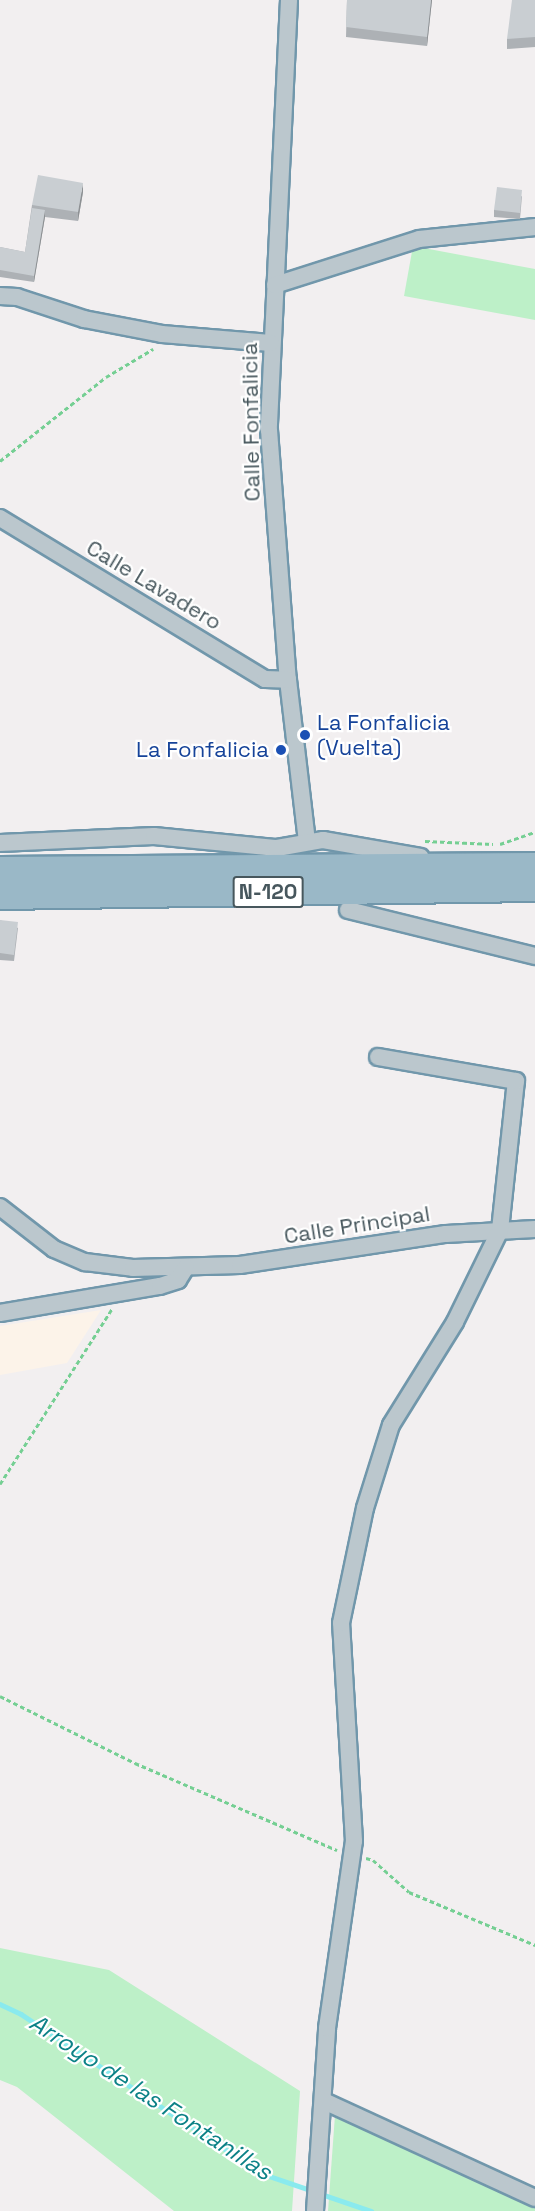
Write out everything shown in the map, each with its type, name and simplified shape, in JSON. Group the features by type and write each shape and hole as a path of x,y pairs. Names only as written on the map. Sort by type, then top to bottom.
{"highway":[{"name":"N-120","path":"0,870 535,866"},
{"name":"N-120","path":"0,895 535,887"}],"street":[{"name":"Calle Fonfalicia","path":"289,0 271,343 269,430 288,680 307,841"},
{"path":"274,285 419,239 535,227"},
{"path":"0,296 17,297 84,319 181,335 271,343"},
{"name":"Calle Lavadero","path":"0,518 265,679 288,680"},
{"path":"0,843 128,836 277,848 300,846 307,841 323,840 480,868"},
{"path":"348,910 535,956"},
{"path":"315,2211 327,2028 352,1855 341,1623 365,1508 391,1425 455,1322 500,1230 516,1081 378,1057"},
{"name":"Calle Principal","path":"0,1207 35,1238 85,1262 133,1268 186,1267 284,1260 446,1234 535,1229"},
{"path":"0,1313 121,1295 178,1280 186,1267"},
{"path":"324,2101 535,2198"}],"path":[{"path":"0,461 106,377 181,335"},
{"path":"419,841 502,844 535,832"},
{"path":"0,1484 121,1295"},
{"path":"0,1696 156,1772 290,1832 352,1855 374,1860 409,1892 535,1945"}],"shaded area":[{"path":"101,1310 67,1363 0,1375 0,1326"}],"green space":[{"path":"413,246 535,269 535,320 404,296"},
{"path":"0,1948 109,1970 300,2091 292,2211 174,2211 17,2087 0,2080"},
{"path":"335,2115 535,2205 535,2211 328,2211"}],"building":[{"path":"347,0 431,0 427,37 346,27"},
{"path":"512,0 535,0 535,37 507,39"},
{"path":"38,175 83,183 78,212 32,205"},
{"path":"497,187 522,190 520,213 494,210"},
{"path":"32,208 45,210 34,276 0,270 0,247 25,252"},
{"path":"0,920 18,922 14,955 0,953"}],"waterway":[{"name":"Arroyo de las Fontanillas","path":"0,2004 21,2014 263,2174 313,2191"},
{"name":"Arroyo de las Fontanillas","path":"321,2194 371,2211"}],"place":[{"name":"La Fonfalicia (Vuelta)","path":"305,735"},
{"name":"La Fonfalicia","path":"281,750"}]}
